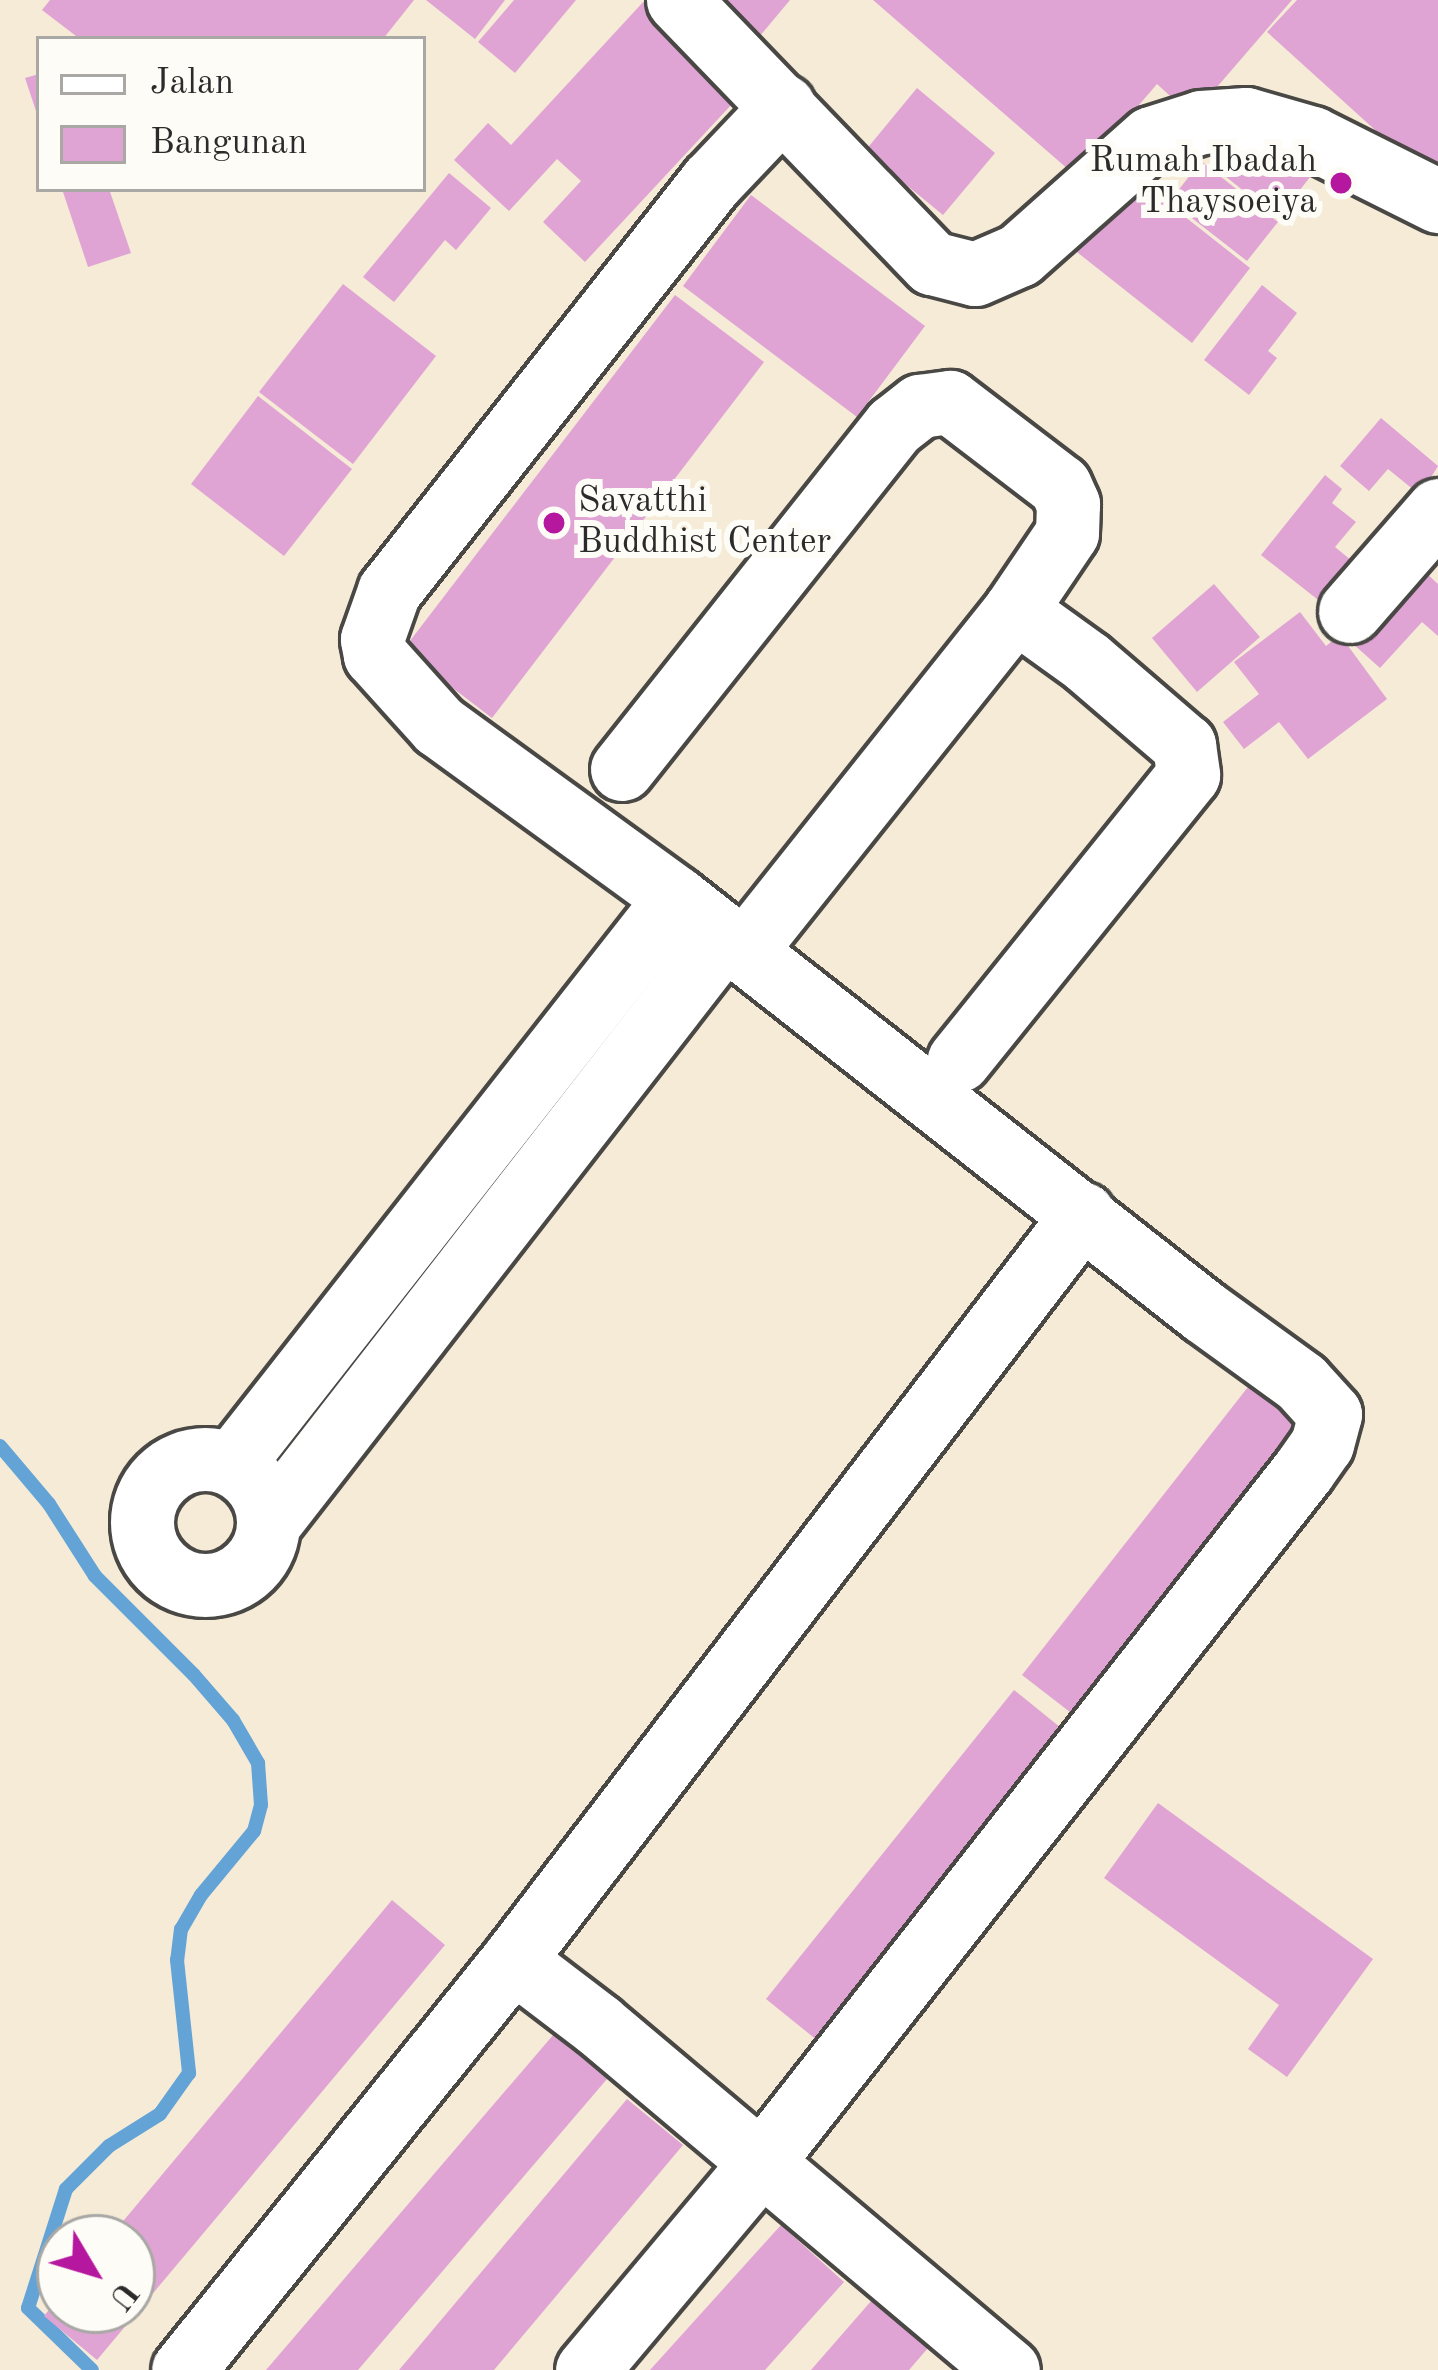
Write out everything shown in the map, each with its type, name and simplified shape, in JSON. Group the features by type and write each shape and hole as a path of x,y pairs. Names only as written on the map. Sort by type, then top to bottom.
{"street":[{"path":"679,0 932,263 974,274 1019,255 1151,138 1201,122 1246,119 1312,137 1438,201"},
{"path":"587,2370 760,2164 1322,1444 1330,1414 1301,1382 1203,1312 715,929 439,726 375,655 372,639 389,591 711,182 782,106"},
{"path":"232,1464 715,929 1015,610 1067,533 1068,503 1060,486 950,402 920,406 894,426 622,769"},
{"path":"1350,610 1438,510"},
{"path":"959,1060 1188,775 1184,745 1087,662 1015,610"},
{"path":"269,1523 715,929"},
{"path":"186,2366 512,1960 1083,1214"},
{"path":"206,1458 232,1464 252,1478 265,1498 269,1523 263,1550 247,1571 222,1584 195,1586 170,1576 150,1557 141,1531 144,1504 157,1480 179,1464 206,1458"},
{"path":"512,1960 597,2024 1000,2367"}],"building":[{"path":"50,0 414,0 385,36 76,36 42,10"},
{"path":"426,0 505,0 475,39"},
{"path":"514,0 576,0 515,73 478,42"},
{"path":"645,0 652,0 746,89 585,262 543,222 581,181 557,159 509,211 454,160 488,123 511,145"},
{"path":"712,0 790,0 759,37"},
{"path":"873,0 1292,0 1192,116 1157,84 1077,177"},
{"path":"1297,0 1438,0 1438,187 1267,32"},
{"path":"36,75 36,111 25,78"},
{"path":"917,88 995,153 943,215 865,151"},
{"path":"1238,131 1314,172 1278,218 1211,165"},
{"path":"1201,161 1278,222 1247,261 1170,201"},
{"path":"449,173 491,208 456,250 445,240 394,302 363,277"},
{"path":"1137,179 1250,268 1192,343 1068,245"},
{"path":"63,192 110,192 131,253 88,267"},
{"path":"751,195 925,326 857,417 683,286"},
{"path":"343,284 436,356 353,464 259,392"},
{"path":"1262,285 1297,313 1268,351 1277,358 1249,395 1204,360"},
{"path":"675,295 764,362 492,718 403,650"},
{"path":"258,396 352,469 284,556 191,484"},
{"path":"1381,418 1438,466 1420,495 1388,469 1369,491 1340,466"},
{"path":"1325,475 1342,489 1332,503 1356,522 1335,547 1368,574 1336,614 1261,555"},
{"path":"1411,559 1438,584 1438,636 1422,622 1380,668 1342,634"},
{"path":"1214,584 1260,637 1197,692 1152,638"},
{"path":"1300,612 1326,646 1340,635 1387,699 1308,759 1279,722 1244,749 1223,722 1259,694 1234,662"},
{"path":"1259,1373 1316,1417 1079,1719 1022,1675"},
{"path":"1014,1690 1071,1736 823,2045 766,1999"},
{"path":"1158,1803 1373,1959 1287,2077 1248,2049 1279,2005 1104,1878"},
{"path":"392,1900 445,1945 156,2290 156,2214 129,2214"},
{"path":"554,2034 607,2079 358,2370 266,2370"},
{"path":"627,2099 683,2145 494,2370 399,2370"},
{"path":"781,2225 844,2282 765,2370 650,2370"},
{"path":"872,2300 928,2348 909,2370 811,2370"},
{"path":"66,2334 119,2334 97,2360"}],"waterway":[{"path":"0,1446 49,1504 95,1576 194,1675 233,1720 258,1763 261,1805 254,1831 201,1895 181,1929 177,1960 189,2073 160,2114 109,2146 66,2189 28,2308 92,2370"}],"place":[{"name":"Rumah Ibadah Thaysoeiya","path":"1341,183"},
{"name":"Savatthi Buddhist Center","path":"554,523"}]}
